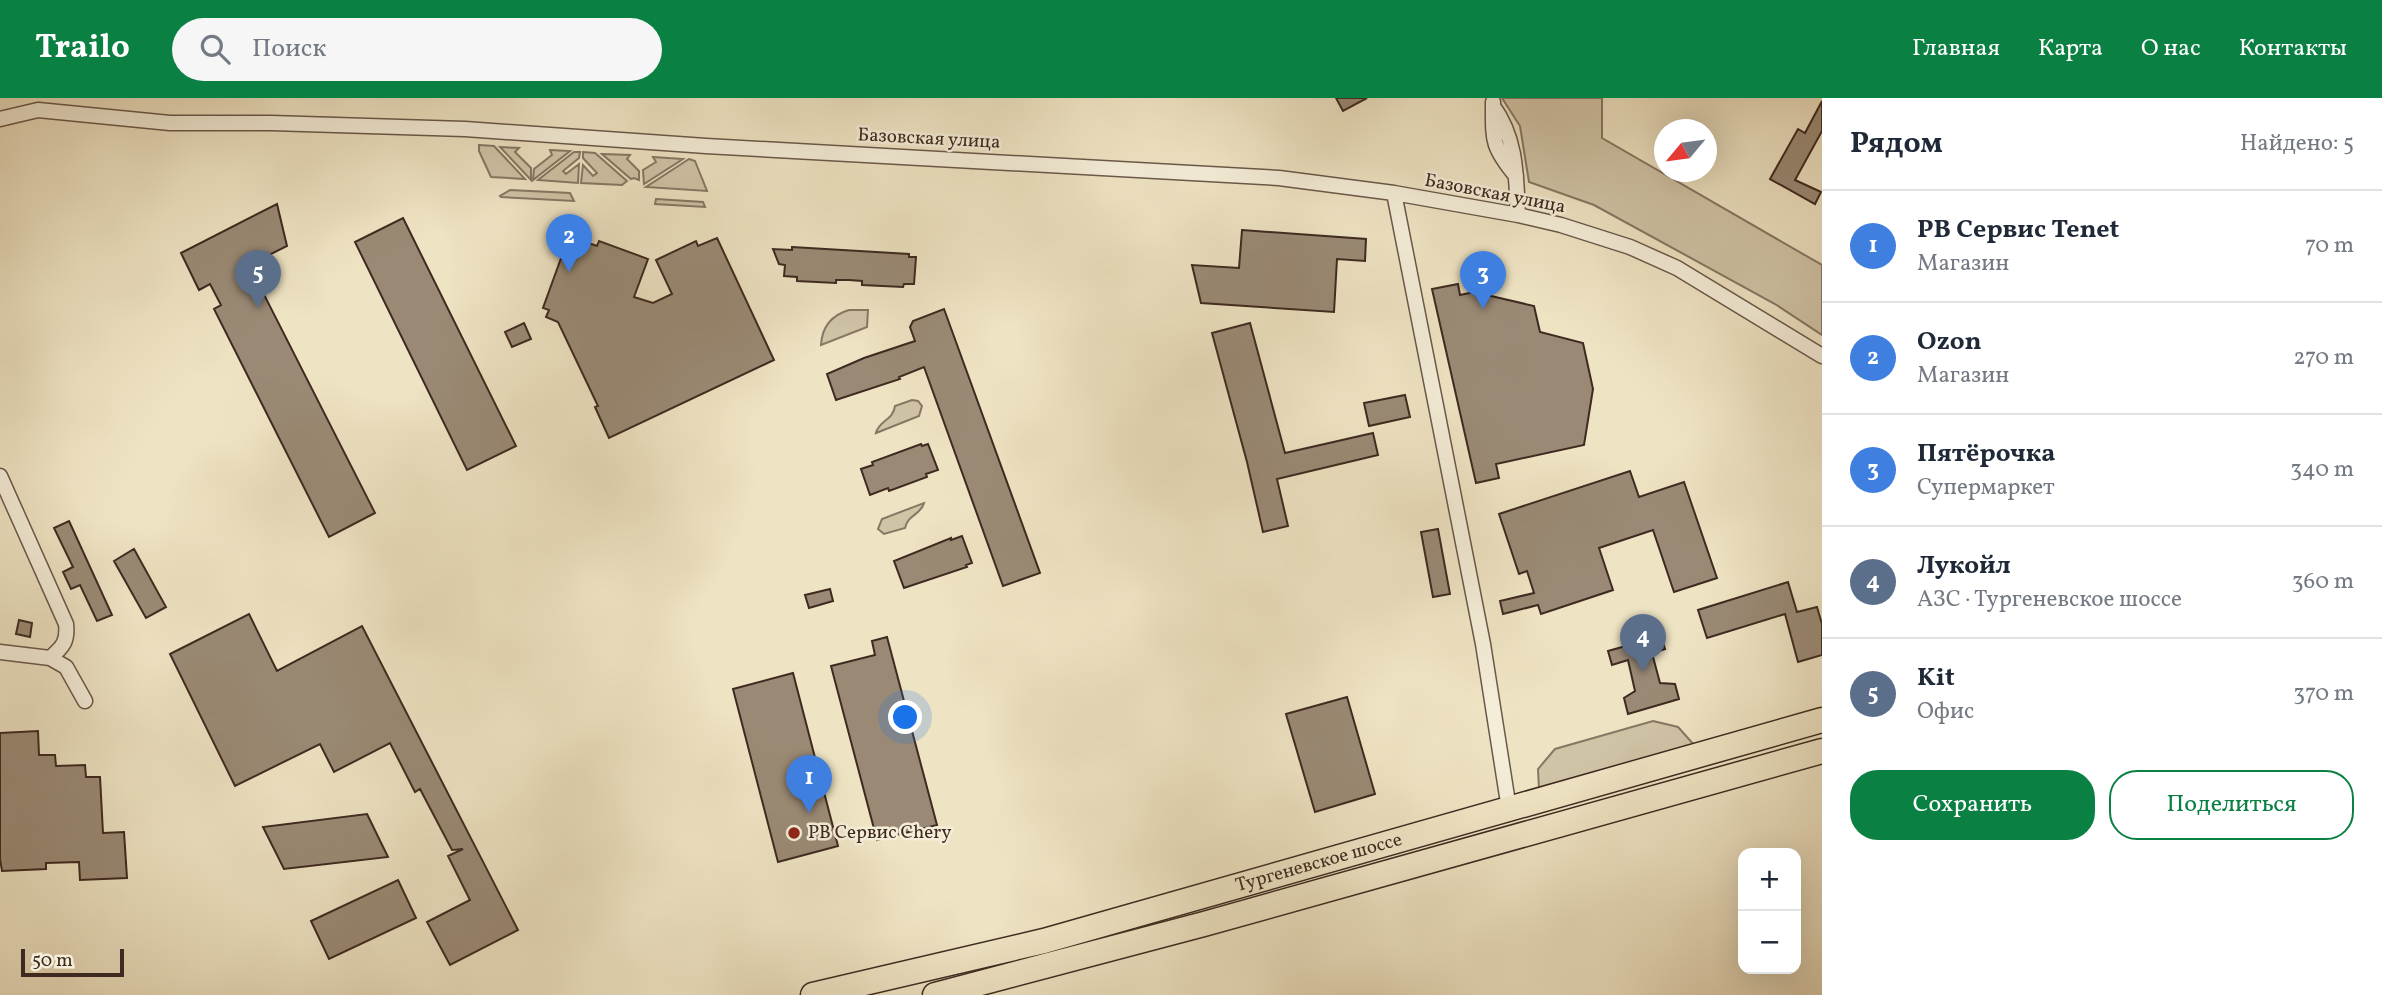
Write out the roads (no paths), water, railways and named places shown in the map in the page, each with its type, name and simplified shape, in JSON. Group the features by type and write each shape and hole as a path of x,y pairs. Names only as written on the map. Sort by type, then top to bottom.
{"highway":[{"name":"Тургеневское шоссе","path":"813,995 1044,941 1822,720"},
{"name":"Тургеневское шоссе","path":"935,995 1204,924 1822,751"}],"street":[{"path":"1493,102 1491,120 1496,148 1517,177 1518,215"},
{"name":"Базовская улица","path":"0,119 38,110 170,123 465,129 706,146 1279,178 1394,193 1518,215 1561,225 1630,247 1677,268 1822,356"},
{"path":"1394,193 1483,644 1509,808"},
{"path":"0,476 66,624 67,637 63,647 50,658"},
{"path":"0,652 50,658 66,667 85,701"}],"place":[{"name":"Ozon","path":"569,272"},
{"name":"Kit","path":"258,308"},
{"name":"Пятёрочка","path":"1483,309"},
{"name":"Лукойл","path":"1643,672"},
{"name":"PB Сервис Tenet","path":"809,813"},
{"name":"PB Сервис Chery","path":"794,833"}]}
